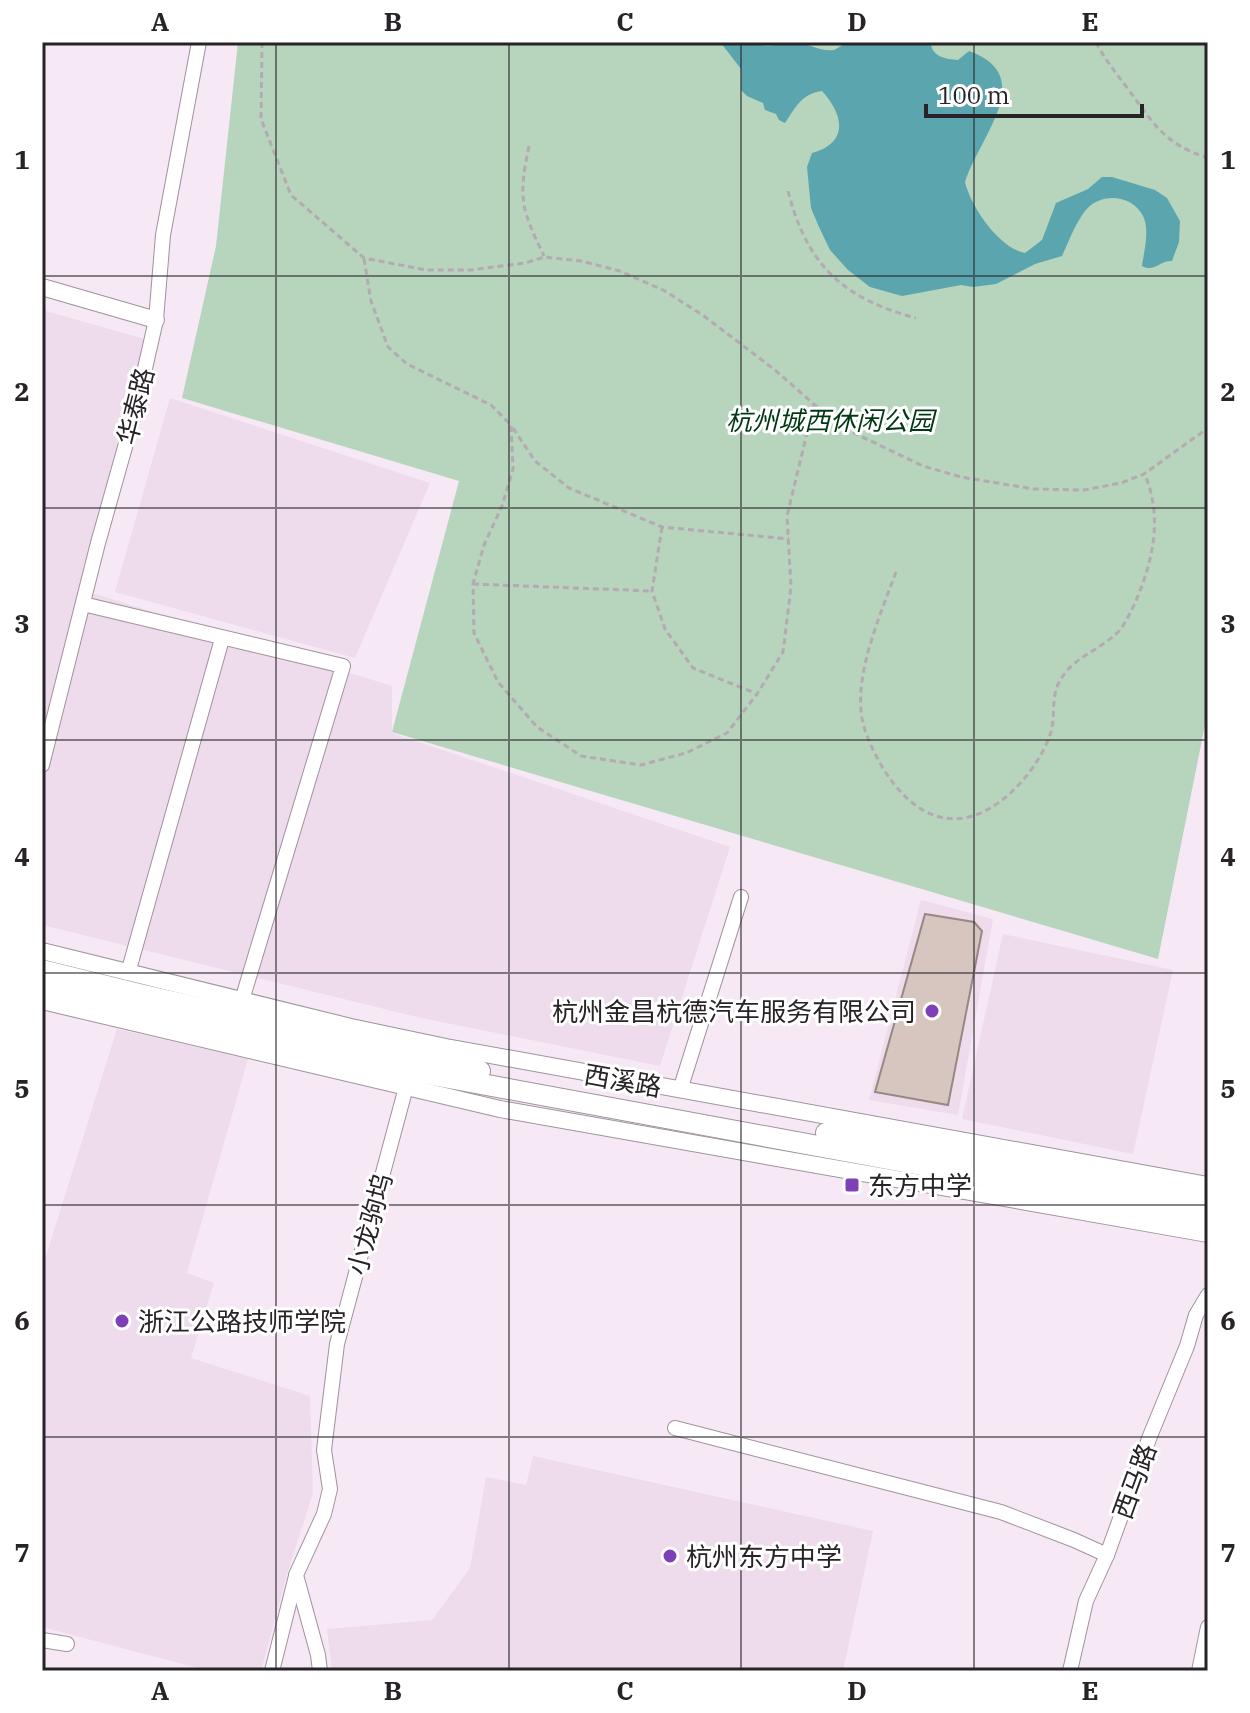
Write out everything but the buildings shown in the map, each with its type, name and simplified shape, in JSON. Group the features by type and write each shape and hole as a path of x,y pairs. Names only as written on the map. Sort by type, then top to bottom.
{"main road":[{"name":"西溪路","path":"42,970 410,1073 1208,1202"},
{"name":"西溪路","path":"42,985 410,1073 1208,1218"}],"street":[{"name":"华泰路","path":"42,765 136,408 156,320 163,235 199,42"},
{"path":"42,287 156,320"},
{"path":"83,604 343,666 242,1000"},
{"path":"128,973 222,639"},
{"path":"680,1090 741,897"},
{"name":"西溪路","path":"42,951 446,1047 1208,1185"},
{"name":"西溪路","path":"42,1001 410,1073 531,1115 1208,1234"},
{"name":"小龙驹坞","path":"272,1671 296,1575 324,1514 330,1489 324,1450 337,1344 410,1073"},
{"name":"西马路","path":"1070,1671 1086,1601 1107,1555 1196,1315 1208,1295"},
{"path":"675,1428 1001,1512 1107,1555"},
{"path":"296,1575 320,1671"},
{"path":"1199,1671 1208,1627"},
{"path":"42,1640 67,1644"}],"path":[{"path":"262,42 261,119 291,195 364,258 426,270 471,270 525,263 544,257 581,261 620,271 665,291 743,344 852,432 923,466 961,477 1034,489 1084,490 1121,483 1144,474 1208,428"},
{"path":"1096,42 1109,68 1155,128 1171,143 1208,158"},
{"path":"529,146 522,205 544,257"},
{"path":"788,191 805,237 830,276 876,305 916,318"},
{"path":"364,258 369,291 388,347 407,364 491,405 511,425 535,461 569,488 662,527 789,539"},
{"path":"511,425 513,469 502,506 484,545 473,584 474,633 498,682 537,727 581,756 641,765 686,753 727,733 757,694 783,652 791,587 787,516 814,404"},
{"path":"896,572 863,678 862,718 877,759 902,796 935,818 958,820 1003,799 1024,778 1052,730 1052,703 1059,680 1074,662 1118,633 1131,611 1150,561 1154,539 1152,492 1144,474"},
{"path":"662,527 652,591 665,629 693,668 757,694"},
{"path":"473,584 652,591"}],"shaded area":[{"path":"42,310 145,339 79,589 392,686 392,733 730,847 660,1066 417,1017 42,925"},
{"path":"170,398 430,483 355,658 115,592"},
{"name":"杭州金昌杭德汽车服务有限公司","path":"921,900 993,919 958,1115 869,1100"},
{"path":"1003,934 1173,970 1133,1154 962,1119"},
{"name":"浙江公路技师学院","path":"117,1029 248,1059 187,1273 214,1283 191,1358 310,1396 313,1493 261,1671 209,1671 42,1627 42,1269"},
{"name":"杭州东方中学","path":"533,1456 873,1531 843,1671 332,1671 327,1629 432,1620 470,1568 486,1477 526,1485"}],"green space":[{"name":"杭州城西休闲公园","path":"238,42 1208,42 1208,710 1158,959 392,732 459,481 182,398 216,246"}],"water":[{"path":"860,41 931,42 936,54 958,60 969,51 990,62 1000,76 1002,92 998,109 965,182 980,214 996,235 1015,250 1025,253 1042,240 1056,203 1088,189 1102,177 1112,177 1155,190 1167,198 1180,221 1179,242 1172,261 1150,268 1142,266 1146,234 1143,216 1131,203 1107,198 1085,211 1062,256 1035,264 996,284 961,285 902,296 870,287 848,270 830,250 811,208 807,167 812,153 824,148 837,135 839,127 835,109 822,91 800,102 785,123 779,120 776,114 765,110 763,103 741,90 741,69 721,43 716,42 756,42 765,46 798,42 834,50"}],"place":[{"name":"杭州金昌杭德汽车服务有限公司","path":"932,1011"},
{"name":"东方中学","path":"852,1185"},
{"name":"浙江公路技师学院","path":"122,1321"},
{"name":"杭州东方中学","path":"670,1556"}]}
